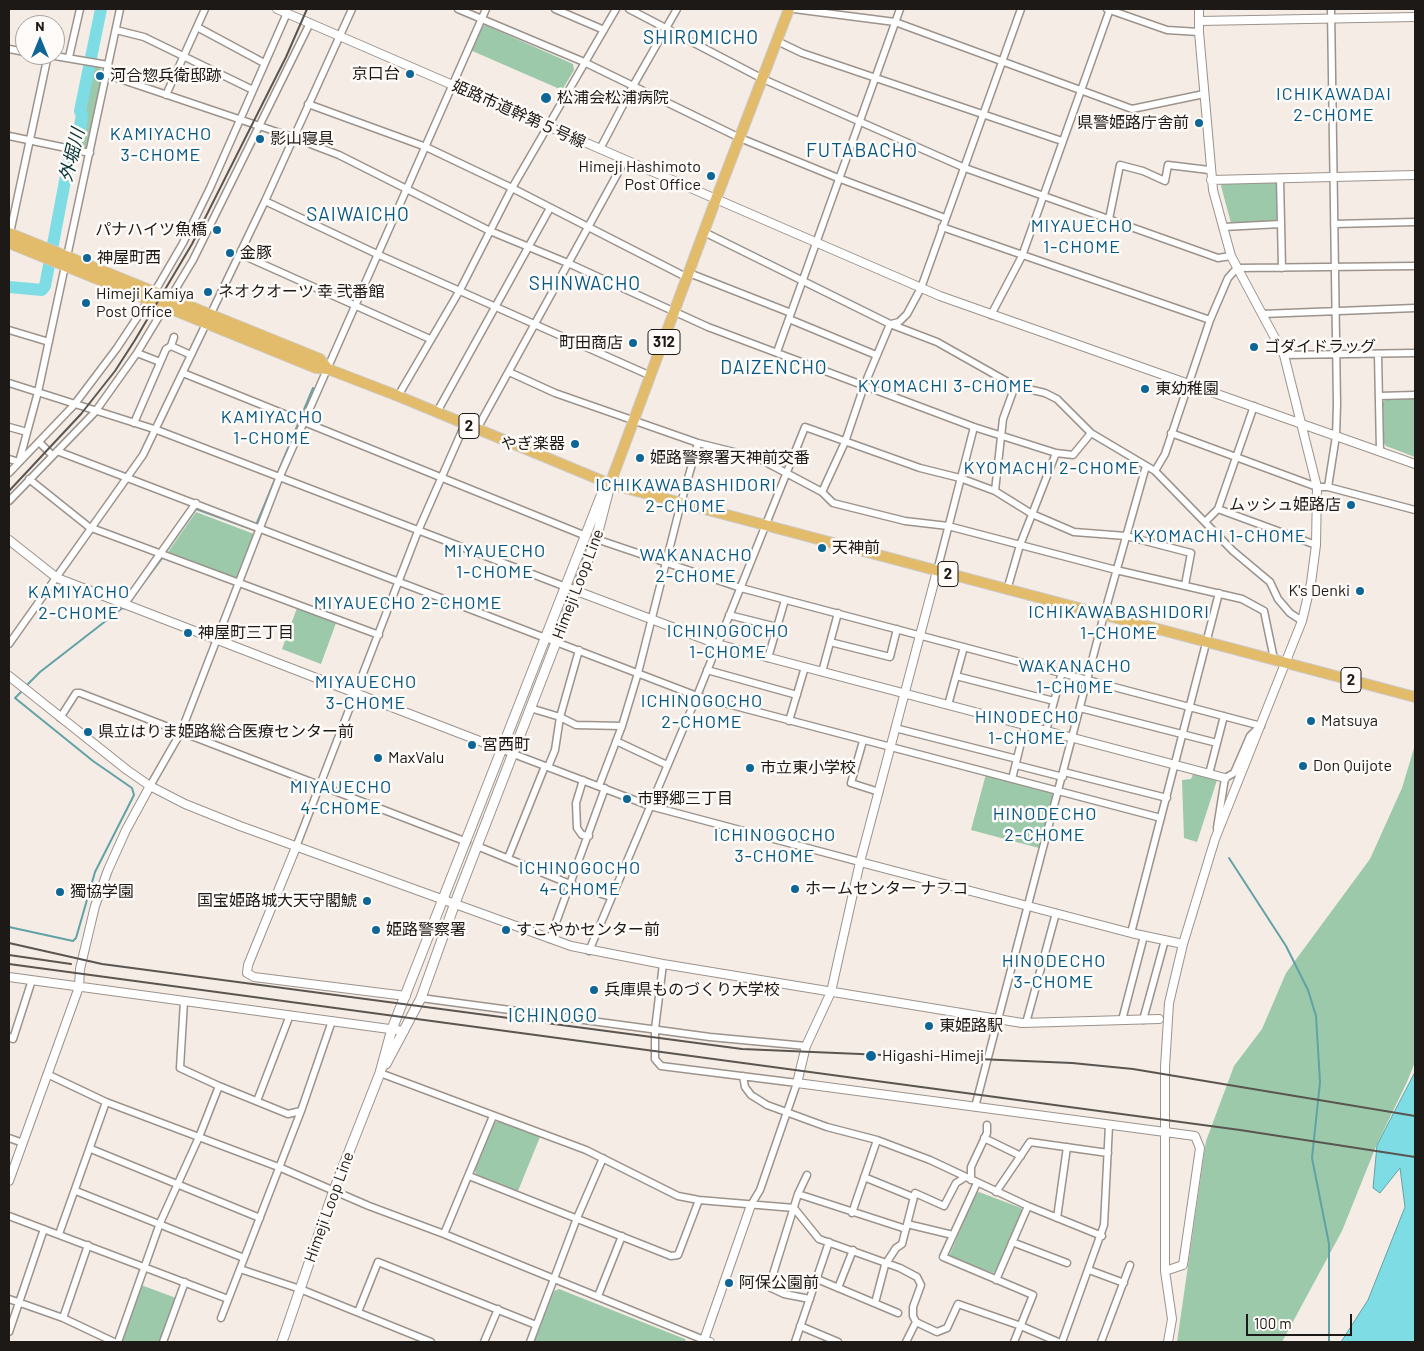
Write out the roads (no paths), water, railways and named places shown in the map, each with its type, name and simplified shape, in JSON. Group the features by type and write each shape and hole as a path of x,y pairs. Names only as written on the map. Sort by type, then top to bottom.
{"highway":[{"name":"312","path":"610,484 676,312 716,199 790,9"},
{"name":"2","path":"9,236 67,262 208,319 320,359 328,369 477,428 610,484 1286,662 1415,698"}],"main road":[{"name":"Himeji Loop Line","path":"282,1342 334,1190 380,1073 392,1029 547,638 601,496 610,484"},
{"name":"Himeji Loop Line","path":"380,1073 421,998 455,903 596,539 609,498 610,484"}],"street":[{"path":"70,57 80,9"},
{"path":"19,462 38,392 67,262 108,75 108,65 120,9"},
{"path":"166,94 205,9"},
{"path":"9,644 128,478 157,430 265,201 292,136 352,9"},
{"path":"458,9 584,62 740,138 838,178 945,218"},
{"path":"9,1181 79,987 80,969 95,906 126,830 181,732 280,476 486,9"},
{"path":"555,9 604,30"},
{"path":"398,396 460,290 512,188 616,9"},
{"path":"629,9 763,79 965,168 1218,258 1230,256"},
{"path":"600,149 632,86 677,9"},
{"path":"794,9 895,22 1132,108 1204,94"},
{"path":"777,352 858,120 900,9"},
{"path":"890,324 899,322 908,314 921,288 983,113 1004,61 1021,9"},
{"path":"990,315 1022,256 1109,9 1166,30 1198,32"},
{"path":"1168,1342 1172,1319 1165,1271 1165,1067 1169,1003 1182,944 1215,839 1302,621 1311,583 1316,545 1317,487 1284,355 1230,256 1211,180 1198,32 1200,9"},
{"path":"1328,487 1336,436 1337,355 1331,9"},
{"path":"9,473 74,405 117,348 183,243 253,90 281,10"},
{"name":"姫路市道幹第５号線","path":"281,10 921,288 990,315 1190,386 1301,422 1415,464"},
{"path":"1199,20 1415,17"},
{"path":"9,501 95,412 138,353 192,260 260,127 310,23"},
{"path":"197,27 264,63"},
{"path":"116,30 144,37 183,58 253,90"},
{"path":"777,41 802,53 1062,141"},
{"path":"65,57 108,65"},
{"path":"9,236 47,65"},
{"path":"108,75 260,127 292,136 339,155 490,231 570,264 708,327 974,427 1056,453 1073,455 1091,433"},
{"path":"308,104 426,147 512,188 589,229 689,275 790,316 876,355"},
{"path":"9,136 90,153"},
{"path":"477,428 570,264 625,160"},
{"path":"1109,219 1120,165 1143,171 1165,181 1168,165 1209,170"},
{"path":"1211,180 1415,175"},
{"path":"1280,178 1282,268"},
{"path":"265,201 378,255 651,376"},
{"path":"437,412 550,208"},
{"path":"1334,224 1415,222"},
{"path":"1223,226 1281,224"},
{"path":"942,227 1210,320"},
{"path":"704,232 890,324 937,342 1015,386 1045,393 1057,399 1091,433 1155,471 1233,551 1270,582 1278,599 1290,613 1302,621"},
{"path":"240,254 356,304 430,339"},
{"path":"1155,471 1165,454 1190,386 1210,320 1228,278 1237,268 1415,266"},
{"path":"1262,314 1336,309 1415,308"},
{"path":"822,492 845,442 864,386 890,324"},
{"path":"9,330 49,342"},
{"path":"134,423 166,349 171,346 174,337"},
{"path":"171,346 191,355"},
{"path":"138,353 160,362"},
{"path":"1284,355 1415,353"},
{"path":"1378,354 1380,451"},
{"path":"509,372 555,393 698,442 758,458 822,492 833,502 873,514 948,526 1116,570 1242,599 1264,610 1274,659"},
{"path":"183,373 586,536"},
{"path":"9,383 95,412 157,430 650,619 717,644 768,658 1226,778 1234,773 1250,736 1261,726"},
{"path":"995,491 1002,419 1015,386"},
{"path":"1379,396 1415,395"},
{"path":"1206,522 1218,509 1254,406"},
{"path":"406,996 254,977 247,973 248,965 321,785 418,531 465,424"},
{"path":"9,427 27,432"},
{"path":"589,951 697,696 741,588 764,525 805,427 920,468 960,478 995,491 1032,514 1074,532 1126,536 1191,553 1185,585"},
{"path":"47,1074 106,1102 281,1168 369,1206 554,1278 706,1341 751,1205 760,1190 788,1112 806,1046 831,992 860,862 974,427"},
{"path":"1172,433 1317,487 1328,487 1415,510"},
{"path":"39,442 54,453 128,478 697,696 1161,818"},
{"path":"550,939 589,836 602,787 638,673 650,619 698,442"},
{"path":"1007,590 1020,545 1056,453"},
{"path":"9,459 19,462"},
{"path":"975,1107 1059,792 1104,614 1146,466"},
{"path":"29,479 93,528 379,635"},
{"path":"124,604 196,504"},
{"path":"1218,509 1316,545"},
{"path":"596,539 741,588 1261,726"},
{"path":"9,540 57,578 650,806 1131,933 1182,944"},
{"path":"1131,933 1219,593"},
{"path":"768,658 785,600"},
{"path":"822,672 838,614"},
{"path":"729,615 777,627"},
{"path":"830,642 890,657 898,629"},
{"path":"948,705 964,647"},
{"path":"508,858 546,766 555,750 560,717 579,650"},
{"path":"790,721 806,667"},
{"path":"707,670 797,695"},
{"path":"1046,731 1062,672"},
{"path":"9,676 60,718 150,786 185,804 296,847 550,939 589,951 1026,1023 1159,1019"},
{"path":"956,676 1054,701"},
{"path":"60,718 76,694 80,693 467,842"},
{"path":"530,708 560,717 576,725 622,726"},
{"path":"1080,708 1217,743"},
{"path":"1209,774 1224,716"},
{"path":"1012,779 1025,726"},
{"path":"895,728 1063,774 1167,798"},
{"path":"616,741 668,765"},
{"path":"863,741 851,783 878,792"},
{"path":"1215,839 1226,778"},
{"path":"583,780 576,803 577,828 582,834 589,836"},
{"path":"477,846 570,884 611,897"},
{"path":"1026,1023 1056,913"},
{"path":"1122,1020 1144,936"},
{"path":"1143,1020 1165,940"},
{"path":"663,964 655,1029 655,1059 661,1066 1195,1136 1200,1148 1183,1265 1165,1271"},
{"path":"9,977 404,1031"},
{"path":"9,1038 13,1039 32,980"},
{"path":"421,998 655,1029 806,1046"},
{"path":"184,1001 180,1068 288,1114 301,1111"},
{"path":"257,1101 290,1015"},
{"path":"221,1318 281,1168 332,1021"},
{"path":"380,1073 586,1150 678,1196 699,1200 794,1208 819,1239 853,1250 916,1277 921,1285 913,1306 916,1322 906,1342"},
{"path":"743,1076 745,1087 751,1095 767,1105 827,1127 877,1140 930,1160 964,1178 1102,1236"},
{"path":"9,1299 63,1318 116,1342 160,1223 199,1137 219,1086"},
{"path":"60,1234 106,1102"},
{"path":"444,1234 493,1116"},
{"path":"987,1125 984,1138 972,1167 974,1182 943,1257 1034,1295 1014,1342"},
{"path":"1062,1342 1102,1236 1109,1126"},
{"path":"9,1138 23,1143"},
{"path":"984,1138 1020,1156"},
{"path":"852,1213 877,1140"},
{"path":"996,1192 1030,1142 1108,1153"},
{"path":"1057,1218 1067,1147"},
{"path":"91,1149 260,1218"},
{"path":"530,1342 577,1218 603,1158"},
{"path":"807,1175 798,1194 769,1287 784,1294 810,1299"},
{"path":"469,1176 671,1256 678,1255 699,1200"},
{"path":"864,1177 913,1197"},
{"path":"875,1303 888,1264 896,1248 902,1244 915,1193 944,1206 956,1183 964,1178"},
{"path":"76,1191 244,1258"},
{"path":"798,1194 852,1213 953,1235"},
{"path":"996,1280 1028,1206"},
{"path":"9,1216 228,1299"},
{"path":"9,1332 44,1228"},
{"path":"598,1296 622,1236"},
{"path":"795,1342 829,1242"},
{"path":"1012,1242 1067,1263"},
{"path":"63,1318 88,1245"},
{"path":"838,1288 853,1250"},
{"path":"358,1312 378,1262 536,1325"},
{"path":"1101,1342 1130,1265"},
{"path":"240,1269 300,1289 430,1342"},
{"path":"1089,1270 1124,1283"},
{"path":"817,1279 898,1313"},
{"path":"163,1342 185,1282"},
{"path":"916,1322 937,1332 947,1328 958,1304 1021,1326 1058,1342"},
{"path":"484,1342 498,1310"},
{"path":"800,1326 838,1342"}],"water":[{"path":"1415,1072 1415,1342 1341,1342 1368,1300 1405,1207 1400,1168 1380,1193 1373,1188 1377,1145"}],"waterway":[{"name":"外堀川","path":"9,287 42,290 45,286 76,130 81,126 82,115 80,111 101,9"},
{"path":"165,553 196,509 254,530 313,388"},
{"path":"130,601 163,557"},
{"path":"26,686 40,672 125,606"},
{"path":"9,927 73,941 76,938 95,872 134,795 132,788 93,761 15,698 23,690"},
{"path":"1229,858 1286,946 1308,990 1316,1016 1320,1082 1312,1158 1329,1244 1329,1342"}],"railway":[{"path":"9,491 81,414 115,371 135,340 192,244 286,57 307,9"},
{"path":"9,943 102,964 742,1049 1072,1063 1133,1069 1415,1116"},
{"path":"9,955 71,964"},
{"path":"9,964 1240,1130 1415,1157"}],"place":[{"name":"京口台","path":"410,74"},
{"name":"河合惣兵衛邸跡","path":"100,76"},
{"name":"松浦会松浦病院","path":"546,98"},
{"name":"県警姫路庁舎前","path":"1199,123"},
{"name":"影山寝具","path":"260,139"},
{"name":"Himeji Hashimoto Post Office","path":"711,176"},
{"name":"パナハイツ魚橋","path":"217,230"},
{"name":"金豚","path":"230,253"},
{"name":"神屋町西","path":"87,258"},
{"name":"ネオクオーツ 幸 弐番館","path":"208,292"},
{"name":"Himeji Kamiya Post Office","path":"86,303"},
{"name":"町田商店","path":"633,343"},
{"name":"ゴダイドラッグ","path":"1254,347"},
{"name":"東幼稚園","path":"1145,389"},
{"name":"やぎ楽器","path":"575,444"},
{"name":"姫路警察署天神前交番","path":"640,458"},
{"name":"ムッシュ姫路店","path":"1351,505"},
{"name":"天神前","path":"822,548"},
{"name":"K's Denki","path":"1360,591"},
{"name":"神屋町三丁目","path":"188,633"},
{"name":"Matsuya","path":"1311,721"},
{"name":"県立はりま姫路総合医療センター前","path":"88,732"},
{"name":"宮西町","path":"472,745"},
{"name":"MaxValu","path":"378,758"},
{"name":"Don Quijote","path":"1303,766"},
{"name":"市立東小学校","path":"750,768"},
{"name":"市野郷三丁目","path":"627,799"},
{"name":"ホームセンター ナフコ","path":"795,889"},
{"name":"獨協学園","path":"60,892"},
{"name":"国宝姫路城大天守閣鯱","path":"367,901"},
{"name":"姫路警察署","path":"376,930"},
{"name":"すこやかセンター前","path":"506,930"},
{"name":"兵庫県ものづくり大学校","path":"594,990"},
{"name":"東姫路駅","path":"929,1026"},
{"name":"Higashi-Himeji","path":"871,1056"},
{"name":"阿保公園前","path":"729,1283"}],"district":[{"name":"SHIROMICHO","path":"701,38"},
{"name":"ICHIKAWADAI 2-CHOME","path":"1334,104"},
{"name":"KAMIYACHO 3-CHOME","path":"161,144"},
{"name":"FUTABACHO","path":"862,151"},
{"name":"SAIWAICHO","path":"358,215"},
{"name":"MIYAUECHO 1-CHOME","path":"1082,236"},
{"name":"SHINWACHO","path":"585,284"},
{"name":"DAIZENCHO","path":"774,368"},
{"name":"KYOMACHI 3-CHOME","path":"946,386"},
{"name":"KAMIYACHO 1-CHOME","path":"272,427"},
{"name":"KYOMACHI 2-CHOME","path":"1052,468"},
{"name":"ICHIKAWABASHIDORI 2-CHOME","path":"686,495"},
{"name":"KYOMACHI 1-CHOME","path":"1220,536"},
{"name":"MIYAUECHO 1-CHOME","path":"495,561"},
{"name":"WAKANACHO 2-CHOME","path":"696,565"},
{"name":"KAMIYACHO 2-CHOME","path":"79,602"},
{"name":"MIYAUECHO 2-CHOME","path":"408,603"},
{"name":"ICHIKAWABASHIDORI 1-CHOME","path":"1119,622"},
{"name":"ICHINOGOCHO 1-CHOME","path":"728,641"},
{"name":"WAKANACHO 1-CHOME","path":"1075,676"},
{"name":"MIYAUECHO 3-CHOME","path":"366,692"},
{"name":"ICHINOGOCHO 2-CHOME","path":"702,711"},
{"name":"HINODECHO 1-CHOME","path":"1027,728"},
{"name":"MIYAUECHO 4-CHOME","path":"341,798"},
{"name":"HINODECHO 2-CHOME","path":"1045,824"},
{"name":"ICHINOGOCHO 3-CHOME","path":"775,845"},
{"name":"ICHINOGOCHO 4-CHOME","path":"580,878"},
{"name":"HINODECHO 3-CHOME","path":"1054,971"},
{"name":"ICHINOGO","path":"553,1016"}]}
